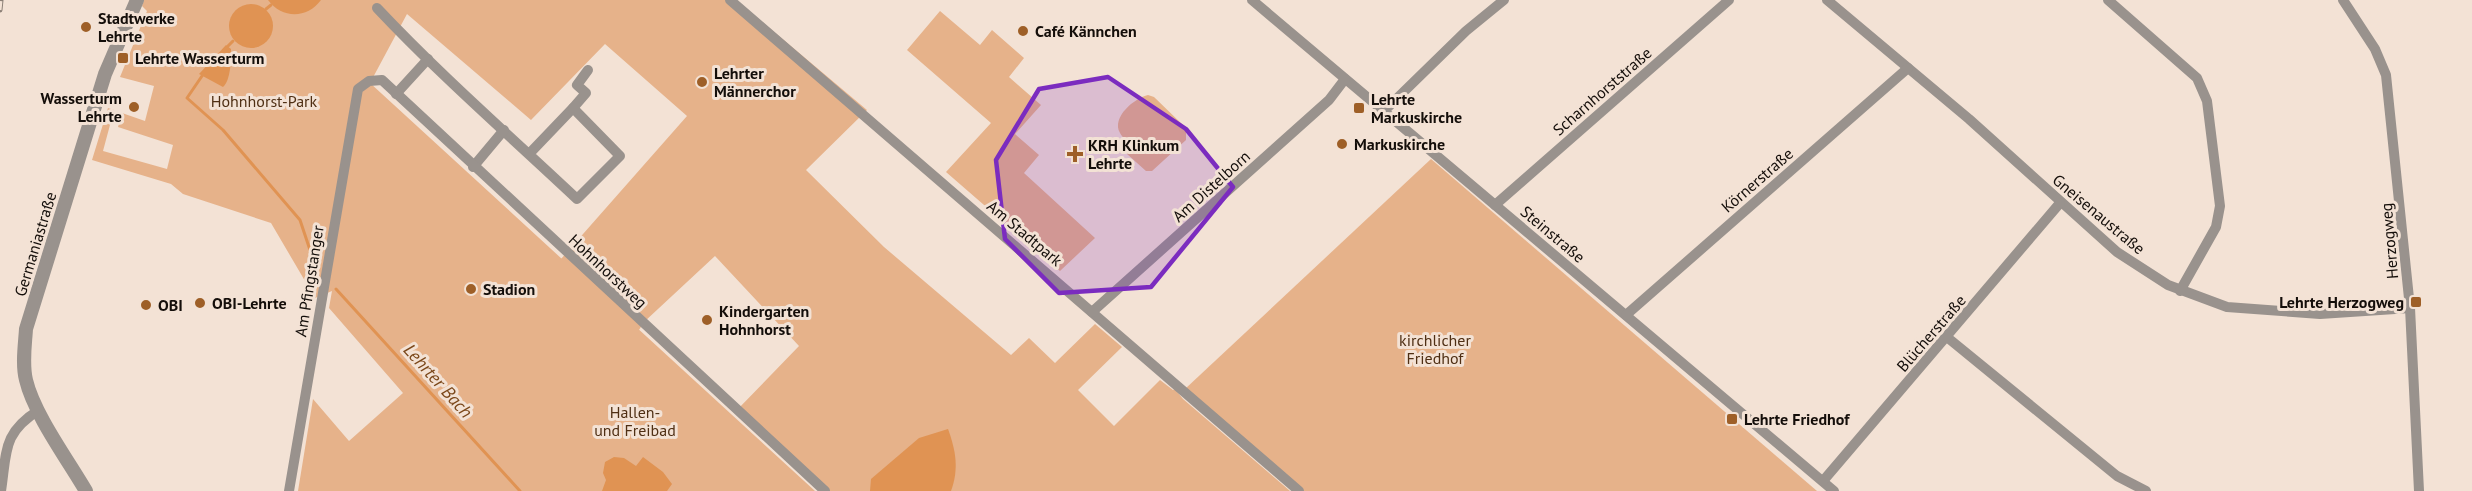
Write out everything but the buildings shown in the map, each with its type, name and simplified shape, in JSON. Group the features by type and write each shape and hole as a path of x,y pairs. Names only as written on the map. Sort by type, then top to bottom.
{"street":[{"name":"Germaniastraße","path":"86,491 39,410 26,380 24,352 27,329 105,74 137,0"},
{"name":"Am Stadtpark","path":"730,0 1299,491"},
{"path":"1383,111 1466,31 1504,0"},
{"name":"Scharnhorststraße","path":"1495,205 1729,0"},
{"name":"Gneisenaustraße","path":"1827,0 1969,118 2060,203 2117,252 2180,291 2226,307 2320,314 2410,308"},
{"path":"2108,0 2197,78 2206,101 2220,206 2216,227 2180,291"},
{"name":"Herzogweg","path":"2343,0 2375,49 2386,75 2410,308 2419,491"},
{"name":"Steinstraße","path":"1258,2 1345,79 1834,491"},
{"path":"377,8 577,199 620,156 573,108"},
{"path":"396,94 428,59"},
{"name":"Körnerstraße","path":"1626,315 1908,68"},
{"path":"529,154 586,93 577,85 588,70"},
{"name":"Am Distelborn","path":"1092,312 1329,100 1345,79"},
{"name":"Hohnhorstweg","path":"369,81 382,80 476,163 825,491"},
{"name":"Am Pfingstanger","path":"289,491 358,89 369,81"},
{"path":"476,163 504,130"},
{"name":"Blücherstraße","path":"1823,481 1948,338 2060,203"},
{"path":"1948,338 2117,476 2146,491"},
{"path":"1,491 8,441 14,430 39,410"}],"highlighted area":[{"path":"1108,77 1186,129 1233,187 1151,287 1059,293 1005,239 996,160 1039,89"}],"green space":[{"path":"144,0 736,0 867,110 806,170 884,247 1011,355 1029,338 1055,363 1095,324 1122,347 1078,390 1114,426 1160,380 1173,390 1175,389 1183,399 1290,491 822,491 737,410 799,346 715,256 644,322 639,330 815,491 298,491 313,399 349,441 403,393 329,308 332,291 315,298 271,223 183,194 171,184 92,160 108,108 114,110 103,151 167,169 173,145 118,127 122,113 145,121 154,86 120,77 147,11 142,6","holes":["407,14 531,120 605,44 687,116 561,259 370,83"]},
{"path":"940,11 980,45 992,30 1024,58 1009,77 1041,105 1015,134 1039,155 1024,173 1095,238 1060,271 946,172 991,123 907,50"},
{"path":"1148,95 1154,97 1186,128 1186,140 1152,171 1146,171 1127,154 1130,144 1118,127 1121,115 1126,109"},
{"name":"kirchlicher Friedhof","path":"1431,159 1817,491 1303,491 1185,389"}],"shaded area":[{"path":"268,0 321,0 309,11 294,14 280,11"},
{"path":"251,4 267,10 273,26 267,42 251,48 235,42 229,26 235,10"},
{"path":"226,45 231,49 231,64 228,80 223,87 199,74"},
{"path":"948,429 956,460 951,491 870,491 871,479 919,438"},
{"path":"614,457 624,458 636,466 643,457 663,472 672,484 667,491 602,491 606,480 603,473 605,462"}],"waterway":[{"path":"266,9 271,5"},
{"path":"228,46 233,41"},
{"name":"Lehrter Bach","path":"202,76 187,98 223,130 300,220 314,262"},
{"name":"Lehrter Bach","path":"336,289 520,491"}],"railway":[{"path":"0,10 1,0"}],"place":[{"name":"Stadtwerke Lehrte","path":"86,27"},
{"name":"Café Kännchen","path":"1023,31"},
{"name":"Lehrte Wasserturm","path":"123,58"},
{"name":"Lehrter Männerchor","path":"702,82"},
{"name":"Wasserturm Lehrte","path":"134,107"},
{"name":"Lehrte Markuskirche","path":"1359,108"},
{"name":"Markuskirche","path":"1342,144"},
{"name":"KRH Klinkum Lehrte","path":"1075,154"},
{"name":"Stadion","path":"471,289"},
{"name":"Lehrte Herzogweg","path":"2416,302"},
{"name":"OBI-Lehrte","path":"200,303"},
{"name":"OBI","path":"146,305"},
{"name":"Kindergarten Hohnhorst","path":"707,320"},
{"name":"Lehrte Friedhof","path":"1732,419"}],"park label":[{"name":"Hohnhorst-Park","path":"264,101"},
{"name":"Hallen- und Freibad","path":"635,421"}]}
